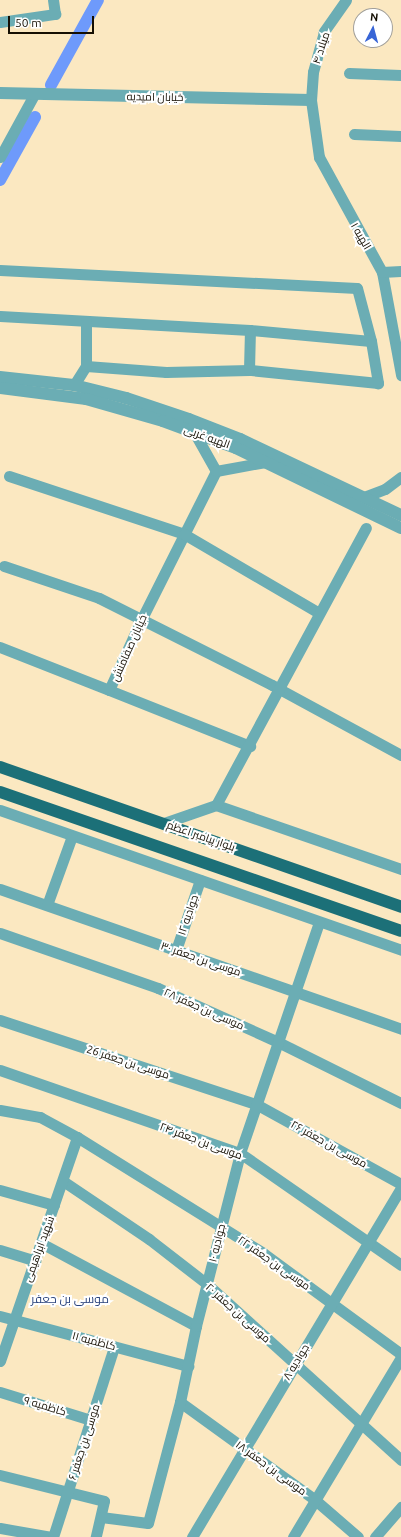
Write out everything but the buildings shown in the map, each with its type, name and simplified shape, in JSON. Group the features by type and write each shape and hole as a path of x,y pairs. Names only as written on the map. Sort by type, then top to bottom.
{"main road":[{"name":"بلوار پیامبر اعظم","path":"0,767 401,906"},
{"path":"0,792 401,931"}],"street":[{"path":"0,22 55,14 53,0"},
{"name":"میلاد ۴","path":"311,100 313,72 324,32 346,0"},
{"path":"349,73 401,74"},
{"name":"خیابان امیدیه","path":"0,93 34,95 311,100"},
{"path":"0,157 34,95"},
{"name":"الهیه ۱","path":"311,100 319,157 382,272 401,375"},
{"path":"354,134 401,136"},
{"path":"0,270 357,288 371,341 378,383 249,370 166,372 86,366"},
{"path":"382,272 401,271"},
{"path":"0,316 250,330 371,341"},
{"path":"74,385 86,366 86,322"},
{"path":"249,370 250,330"},
{"name":"الهیه غربی","path":"0,377 74,385 126,398 189,418 240,439 401,515"},
{"name":"الهیه غربی","path":"0,388 86,399 194,432 236,448 401,528"},
{"path":"194,432 216,471 265,462"},
{"name":"خیابان صفامنش","path":"216,471 142,618 110,690 250,746"},
{"path":"9,476 184,534 319,613"},
{"path":"364,497 385,489 401,477"},
{"path":"216,806 250,746 319,613 366,528"},
{"path":"4,566 99,598 142,618 279,689 401,755"},
{"path":"0,647 110,690"},
{"path":"164,824 216,806 401,869"},
{"path":"0,810 401,950"},
{"path":"47,906 72,836"},
{"name":"جوادیه ۱۲","path":"176,950 200,880"},
{"name":"موسی بن جعفر ۳۰","path":"0,889 401,1029"},
{"name":"جوادیه ۱۰","path":"101,1517 148,1523 180,1402 196,1326 240,1153 319,922"},
{"name":"موسی بن جعفر ۲۸","path":"0,933 158,988 278,1042 401,1103"},
{"name":"موسی بن جعفر 26","path":"0,1020 256,1104"},
{"name":"موسی بن جعفر ۲۴","path":"0,1070 240,1153 401,1265"},
{"name":"موسی بن جعفر ۲۶","path":"256,1104 401,1184"},
{"name":"موسی بن جعفر ۲۲","path":"0,1110 40,1117 78,1137 263,1253 401,1355"},
{"name":"شهید ابراهیمی","path":"0,1361 13,1320 78,1137"},
{"name":"موسی بن جعفر ۲۰","path":"63,1181 149,1239 207,1284 401,1460"},
{"name":"جوادیه ۸","path":"192,1537 294,1364 401,1188"},
{"path":"0,1190 54,1205"},
{"path":"41,1243 196,1326"},
{"path":"0,1250 35,1261"},
{"name":"کاظمیه ۱۱","path":"0,1316 188,1366"},
{"name":"موسی بن جعفر ۶","path":"52,1537 68,1492 114,1346"},
{"path":"293,1537 314,1499 401,1355"},
{"name":"کاظمیه ۹","path":"0,1392 91,1420"},
{"name":"موسی بن جعفر ۱۸","path":"180,1402 314,1499 358,1537"},
{"path":"0,1474 104,1501 96,1537"},
{"path":"375,1537 401,1507"},
{"path":"0,1528 52,1537"}],"waterway":[{"path":"51,85 98,0"},
{"path":"0,180 35,117"}],"district":[{"name":"موسی بن جعفر","path":"70,1299"}]}
